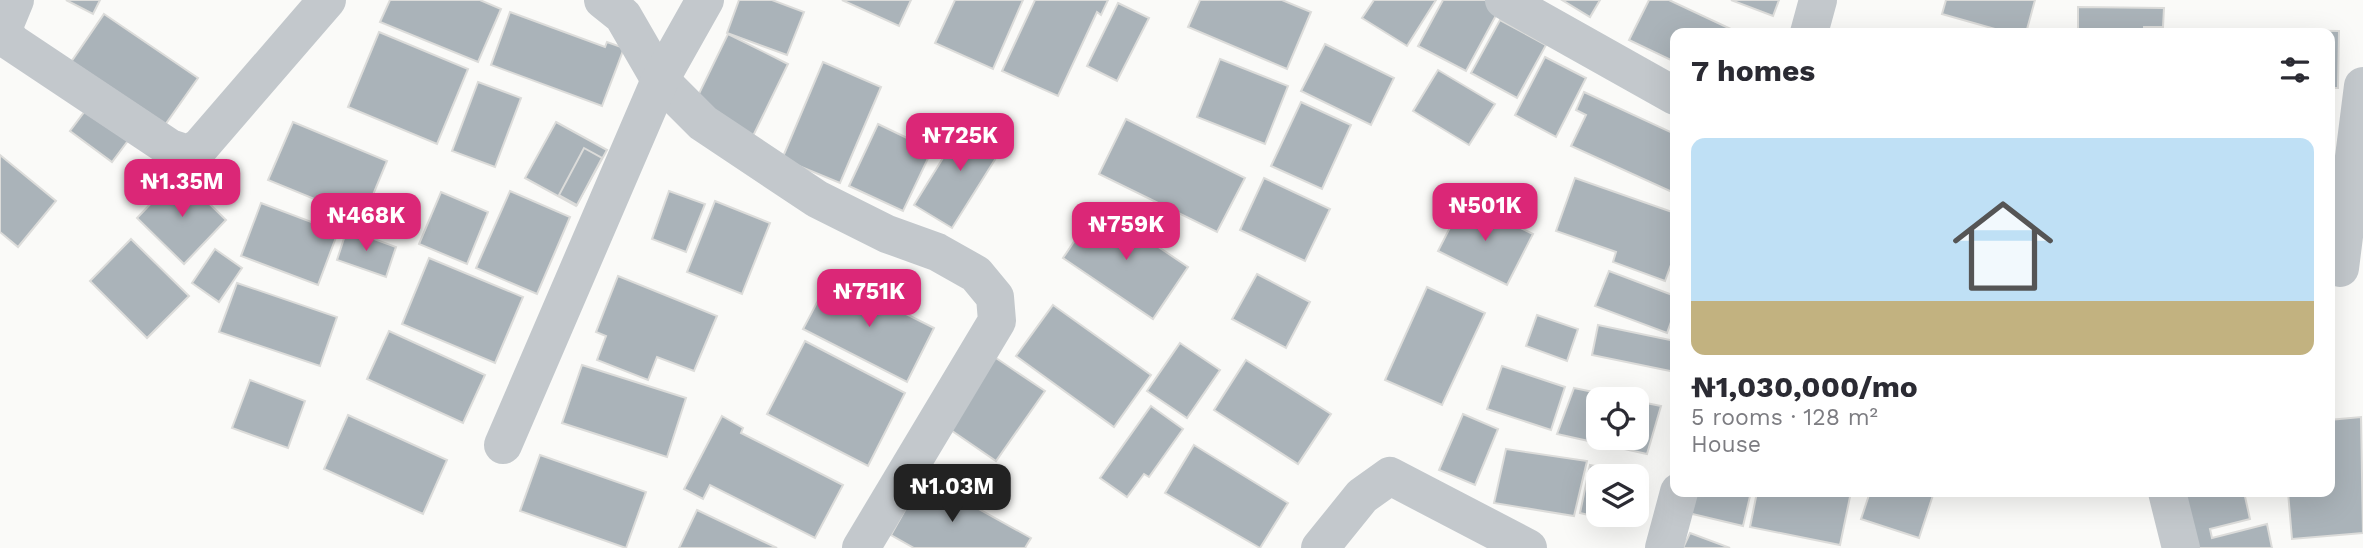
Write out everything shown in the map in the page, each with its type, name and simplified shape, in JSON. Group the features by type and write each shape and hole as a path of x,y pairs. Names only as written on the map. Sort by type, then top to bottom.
{"street":[{"path":"15,0 3,29 12,42 170,148 188,155 200,147 327,0"},
{"path":"603,0 623,16 660,80 703,123 817,199 887,234 937,252 976,274 995,297 998,321 861,548"},
{"path":"503,445 660,80 705,0"},
{"path":"1504,0 1670,93"},
{"path":"1810,28 1818,0"},
{"path":"2344,268 2363,86"},
{"path":"1321,548 1362,496 1390,476 1528,548"},
{"path":"1664,548 1678,497"},
{"path":"2168,497 2181,548"}],"building":[{"path":"66,0 100,0 93,14"},
{"path":"390,0 480,0 501,9 478,62 380,22"},
{"path":"739,0 772,0 804,12 787,55 727,33"},
{"path":"842,0 911,0 899,26"},
{"path":"955,0 1023,0 993,69 935,43"},
{"path":"1035,0 1108,0 1101,15 1097,12 1058,96 1002,71"},
{"path":"1200,0 1282,0 1311,12 1287,69 1188,27"},
{"path":"1374,0 1436,0 1407,46 1362,18"},
{"path":"1443,0 1485,0 1500,8 1466,71 1418,46"},
{"path":"1562,0 1600,0 1590,17"},
{"path":"1649,0 1669,0 1729,28 1670,28 1670,60 1629,40"},
{"path":"1731,0 1779,0 1773,16"},
{"path":"1946,0 2035,0 2027,28 1991,28 1942,14"},
{"path":"1118,3 1149,18 1117,81 1087,66"},
{"path":"2078,7 2164,8 2163,27 2078,28"},
{"path":"510,12 605,47 607,42 624,48 602,106 491,65"},
{"path":"104,14 198,78 160,132 67,68"},
{"path":"1500,20 1546,45 1517,98 1471,73"},
{"path":"2335,31 2339,31 2338,88 2335,88"},
{"path":"379,32 468,69 437,144 348,107"},
{"path":"728,34 788,64 753,136 693,106"},
{"path":"1325,44 1394,78 1371,125 1301,91"},
{"path":"1545,57 1586,78 1556,137 1515,115"},
{"path":"1220,59 1288,86 1265,144 1197,117"},
{"path":"823,62 881,87 840,183 782,159"},
{"path":"1438,70 1495,104 1469,145 1413,111"},
{"path":"478,82 521,98 495,167 452,151"},
{"path":"1584,92 1670,132 1670,191 1571,146 1586,115 1576,110"},
{"path":"1301,102 1351,125 1322,189 1271,166"},
{"path":"88,107 130,138 112,162 70,131"},
{"path":"967,119 1006,142 952,228 914,205"},
{"path":"1126,119 1245,178 1217,232 1099,174"},
{"path":"293,122 387,161 363,219 268,180"},
{"path":"556,122 607,150 576,206 525,178"},
{"path":"878,124 932,150 903,211 849,186"},
{"path":"584,148 602,158 577,205 559,195"},
{"path":"0,155 56,201 18,247 0,232"},
{"path":"179,174 226,220 184,264 137,218"},
{"path":"1264,178 1330,209 1305,261 1240,230"},
{"path":"1575,178 1670,211 1670,268 1665,281 1613,262 1616,252 1556,231"},
{"path":"510,191 570,217 537,294 476,268"},
{"path":"669,191 705,204 686,252 652,239"},
{"path":"441,192 488,212 467,264 419,244"},
{"path":"1464,200 1533,234 1507,285 1438,251"},
{"path":"715,201 770,223 742,294 687,272"},
{"path":"261,203 338,232 318,285 241,256"},
{"path":"1098,206 1188,267 1153,319 1063,258"},
{"path":"347,229 396,247 386,277 337,260"},
{"path":"131,239 189,296 147,338 90,281"},
{"path":"215,249 242,268 219,302 192,283"},
{"path":"429,258 523,297 495,363 402,324"},
{"path":"1609,271 1670,294 1670,325 1667,333 1595,306"},
{"path":"1257,274 1310,302 1286,348 1232,319"},
{"path":"618,276 717,316 694,371 657,357 648,380 597,360 606,336 596,332"},
{"path":"831,276 934,328 907,382 803,329"},
{"path":"237,283 337,317 320,366 219,332"},
{"path":"1427,287 1485,313 1442,405 1385,380"},
{"path":"1053,305 1151,375 1114,427 1016,356"},
{"path":"1537,315 1578,329 1567,361 1526,346"},
{"path":"1598,325 1670,340 1670,371 1592,355"},
{"path":"389,331 485,375 463,423 367,379"},
{"path":"805,341 905,393 868,466 767,414"},
{"path":"1180,343 1220,370 1187,418 1147,391"},
{"path":"990,354 1045,391 996,461 942,424"},
{"path":"1246,360 1331,414 1298,464 1214,410"},
{"path":"582,365 686,398 667,457 562,423"},
{"path":"1502,366 1565,387 1551,430 1487,409"},
{"path":"250,380 305,401 288,448 232,428"},
{"path":"1574,388 1586,390 1586,440 1557,434"},
{"path":"1649,404 1661,406 1649,447"},
{"path":"1151,406 1183,429 1149,477 1144,474 1127,497 1100,478"},
{"path":"1463,414 1498,429 1475,485 1439,470"},
{"path":"348,415 447,460 423,514 324,469"},
{"path":"722,416 743,428 741,433 843,485 815,538 710,485 703,499 684,489"},
{"path":"2361,417 2363,533 2292,539 2288,497 2335,497 2335,419"},
{"path":"1194,445 1288,503 1260,548 1165,493"},
{"path":"1506,449 1587,461 1574,516 1494,503"},
{"path":"1629,450 1648,450 1647,454"},
{"path":"540,455 646,492 626,548 520,511"},
{"path":"923,478 1031,538 1025,548 914,548 891,535"},
{"path":"1586,484 1586,514 1580,513"},
{"path":"1687,497 1750,497 1743,526 1684,512"},
{"path":"1756,497 1850,497 1840,545 1750,527"},
{"path":"1868,497 1932,497 1919,538 1861,519"},
{"path":"2180,497 2245,497 2250,519 2210,529 2212,538 2267,524 2272,548 2192,548"},
{"path":"697,510 777,548 679,548"},
{"path":"1690,533 1730,548 1683,548"}]}
